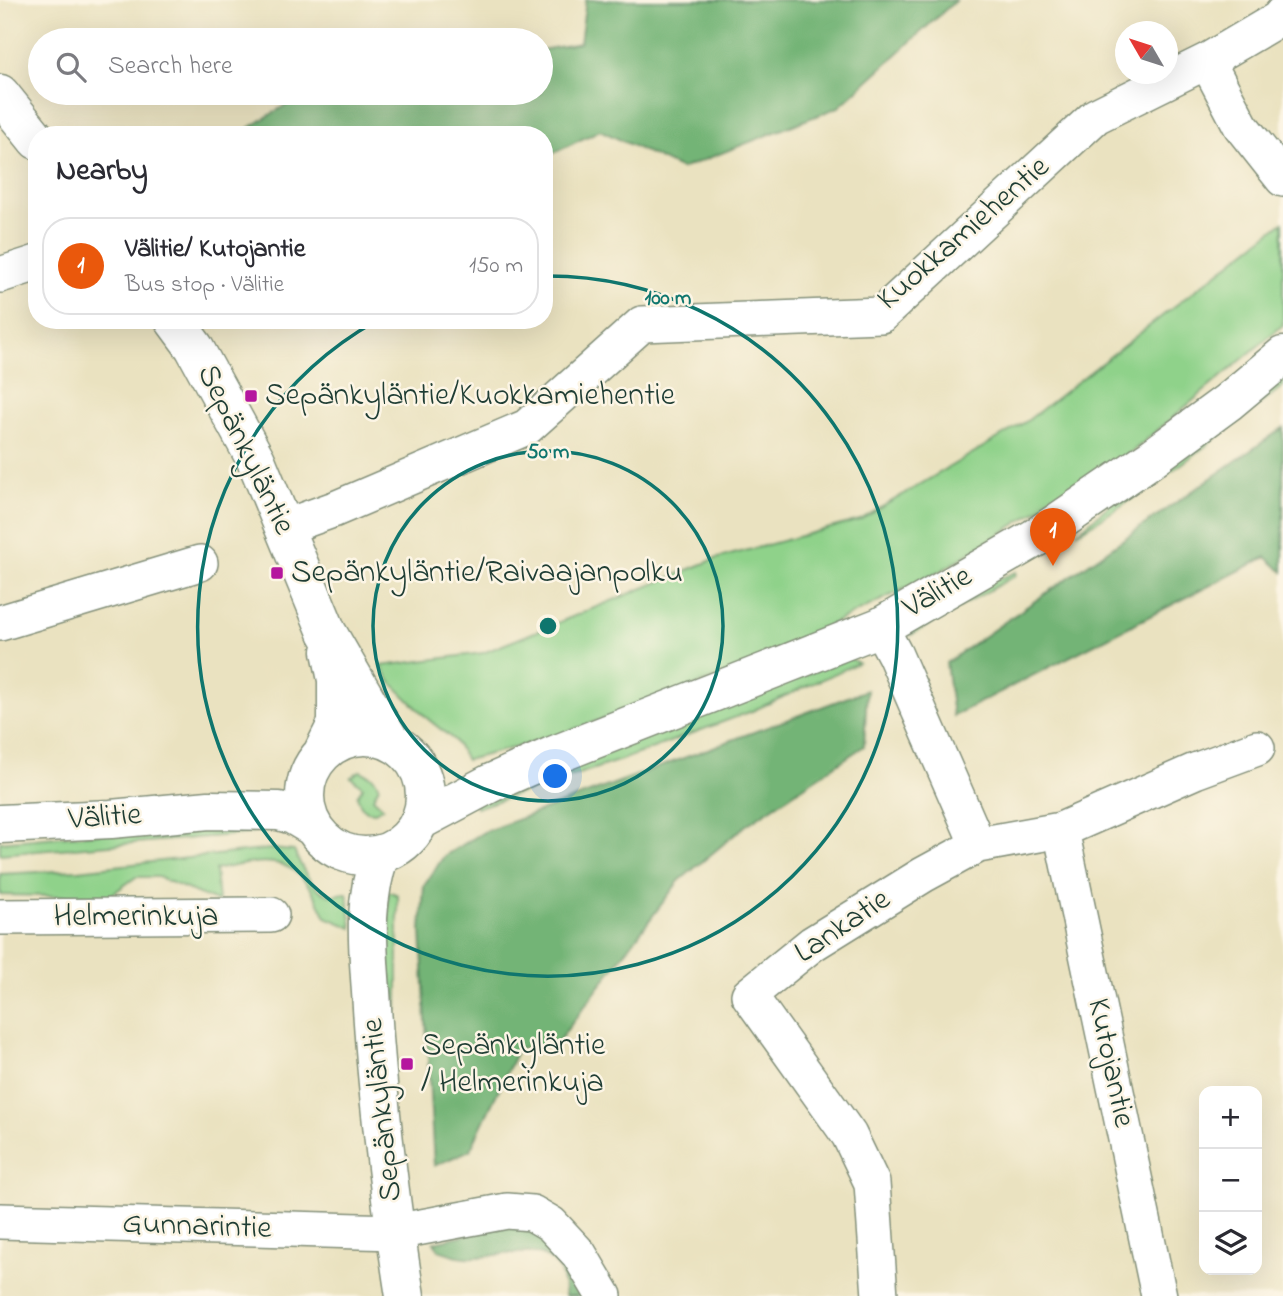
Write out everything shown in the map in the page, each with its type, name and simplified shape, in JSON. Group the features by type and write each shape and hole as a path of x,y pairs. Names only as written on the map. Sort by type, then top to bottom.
{"main road":[{"path":"0,94 28,129"},
{"name":"Sepänkyläntie","path":"184,334 256,460 327,632 337,680 337,724 316,761"},
{"name":"Välitie","path":"422,820 491,783 551,756 880,627 1035,538 1149,460 1228,402 1283,356"},
{"name":"Sepänkyläntie","path":"327,632 402,750"},
{"path":"372,735 402,750 420,769 425,784 422,820 403,842 380,854 363,856 349,854 322,837 306,811 304,789 316,761 338,741 356,736 372,735"},
{"name":"Välitie","path":"402,750 453,771 486,769 551,756"},
{"name":"Välitie","path":"209,810 294,780 316,761"},
{"name":"Välitie","path":"0,824 111,819 209,810 279,811 293,815 322,837"},
{"name":"Sepänkyläntie","path":"322,837 351,883 366,924"},
{"name":"Sepänkyläntie","path":"380,854 370,882 366,924 377,1081 405,1296"}],"street":[{"name":"Kuokkamiehentie","path":"285,527 335,509 527,427 642,324 881,315 1096,116 1207,61 1278,19 1283,13"},
{"path":"1207,61 1241,126 1283,179"},
{"path":"0,275 28,265"},
{"path":"0,623 200,563"},
{"path":"880,627 895,655 978,845"},
{"name":"Lankatie","path":"880,1296 872,1183 849,1135 749,995 813,944 923,875 978,845 1061,830 1195,771 1257,748"},
{"name":"Kutojantie","path":"1061,830 1159,1296"},
{"name":"Helmerinkuja","path":"0,917 271,915"},
{"name":"Gunnarintie","path":"0,1221 395,1232 508,1212 532,1213 551,1224 579,1254 604,1296"}],"green space":[{"path":"586,0 956,0 839,107 681,169 600,130 553,154 553,126 252,126 286,105 553,105 553,48 580,43"},
{"path":"1283,222 1283,325 1134,450 939,572 733,672 547,739 466,760 454,740 428,719 390,681 381,666 483,653 715,559 860,520 1027,421"},
{"path":"1283,371 1283,386 1258,406 1157,482 1077,533 1121,495"},
{"path":"1283,428 1283,572 1266,557 953,716 946,663"},
{"path":"1016,572 1016,575 911,635 917,621 978,587"},
{"path":"849,658 858,663 752,711 624,759 476,808 475,802"},
{"path":"867,690 864,746 745,826 679,881 557,1043 518,1049 470,1150 434,1166 421,931 424,886 444,856 484,832"},
{"path":"360,771 373,777 379,786 373,798 383,807 375,812 367,811 361,806 357,796 363,787 351,777"},
{"path":"267,819 260,830 245,834 0,854 0,842"},
{"path":"271,849 294,851 308,877 324,893 347,893 352,928 326,917 316,897 295,871 270,862 215,870 218,902 158,877 136,877 108,897 0,895 0,874 78,870"},
{"path":"388,891 398,895 398,1010 389,970"},
{"path":"509,1225 541,1235 578,1271 583,1296 565,1296 559,1269 551,1260 540,1255 516,1253 463,1257 439,1250 434,1242"}],"place":[{"name":"Sepänkyläntie/Kuokkamiehentie","path":"251,396"},
{"name":"Välitie/ Kutojantie","path":"1053,566"},
{"name":"Sepänkyläntie/Raivaajanpolku","path":"277,573"},
{"name":"Sepänkyläntie / Helmerinkuja","path":"407,1064"}]}
